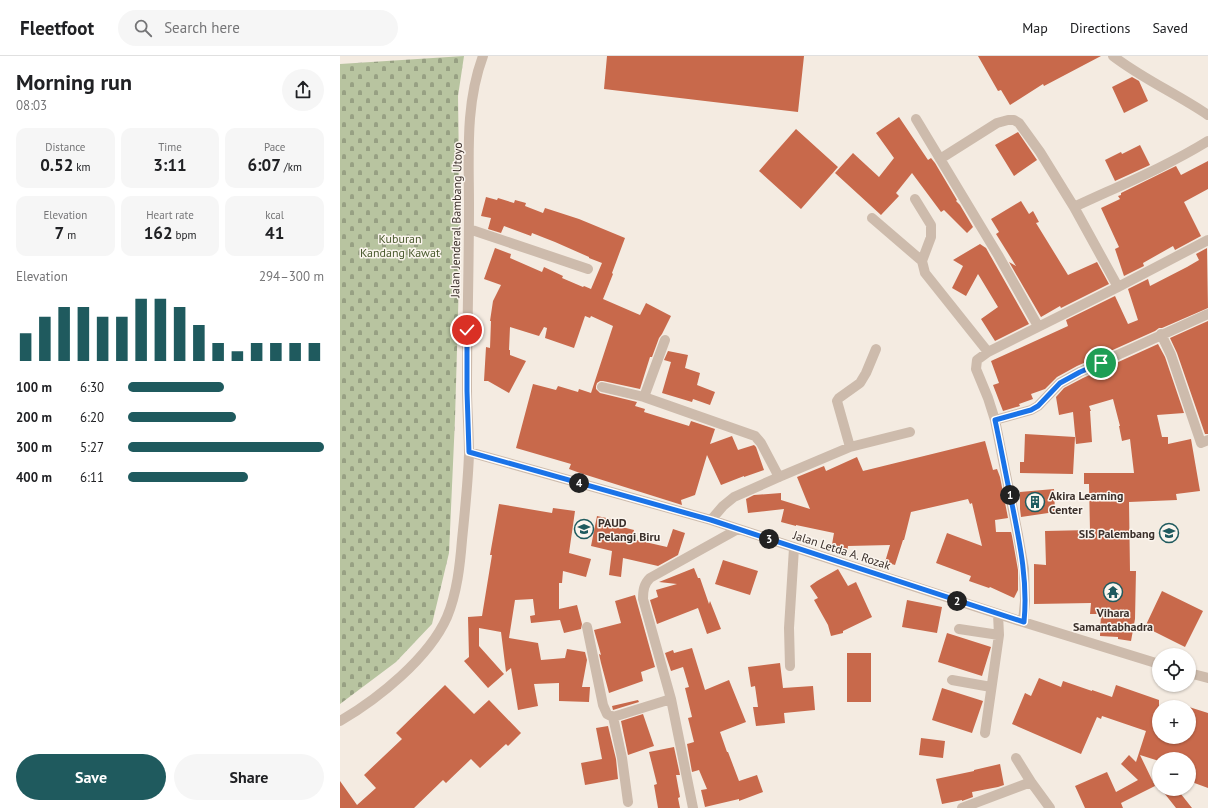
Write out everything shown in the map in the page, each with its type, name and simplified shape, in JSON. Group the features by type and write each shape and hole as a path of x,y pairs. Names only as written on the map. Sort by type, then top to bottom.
{"street":[{"name":"Jalan Jenderal Bambang Utoyo","path":"340,721 385,689 404,673 422,654 440,630 454,597 461,558 468,486 469,452 467,391 469,136 471,102 478,69 483,56"},
{"path":"1113,56 1124,65 1208,115"},
{"path":"916,119 998,255 1038,326"},
{"path":"940,159 997,123 1008,120 1014,120 1019,123 1040,152 1074,207 1118,287"},
{"path":"1074,207 1149,172 1208,141"},
{"path":"915,199 931,225 931,237 922,260 925,273 988,352"},
{"path":"872,218 922,260"},
{"path":"469,229 588,269"},
{"path":"1024,622 1026,601 1024,569 995,420 976,369 978,360 988,352 1208,240"},
{"path":"995,420 1031,410 1038,406 1060,383 1080,372 1208,314"},
{"path":"1162,334 1171,355 1201,443 1208,440"},
{"path":"644,397 665,340"},
{"path":"850,447 837,401 860,383 876,349"},
{"path":"602,387 644,397 755,436 761,443 779,477"},
{"path":"711,520 723,506 734,497 779,477 850,447 910,432"},
{"name":"Jalan Letda A. Rozak","path":"469,452 711,520 998,614 1152,662"},
{"path":"693,808 671,699 643,599 643,592 645,583 650,578 738,529"},
{"path":"790,666 789,628 794,548"},
{"path":"985,733 999,635 998,614"},
{"path":"587,627 603,705 607,714 613,717 671,699"},
{"path":"959,629 999,635"},
{"path":"1196,675 1208,678"},
{"path":"952,680 991,687"},
{"path":"613,717 622,758 628,802"},
{"path":"1016,758 1050,808"},
{"path":"962,808 1031,782"}],"green space":[{"name":"Kuburan Kandang Kawat","path":"464,56 458,96 460,245 455,419 449,553 432,624 396,662 340,704 340,64"}],"building":[{"path":"607,56 804,56 798,112 604,89"},
{"path":"978,56 1101,56 1044,86 1043,84 1010,105 1001,90 998,91"},
{"path":"1132,77 1139,81 1148,101 1124,113 1112,87"},
{"path":"899,117 928,160 931,158 935,163 957,200 956,201 973,227 967,233 944,210 941,212 912,173 896,193 899,196 881,215 835,173 853,153 879,177 894,158 876,133"},
{"path":"796,129 838,167 801,209 759,171"},
{"path":"1018,132 1037,160 1014,176 995,145"},
{"path":"1140,145 1150,165 1115,181 1105,160"},
{"path":"1208,161 1208,189 1184,202 1201,236 1175,250 1173,246 1143,263 1144,266 1124,276 1115,249 1119,247 1101,208 1120,199 1118,196 1121,195 1121,193 1176,166 1181,175"},
{"path":"486,197 497,200 498,198 514,203 515,200 526,203 525,206 543,213 545,208 579,219 625,238 603,299 640,315 646,303 671,316 659,338 652,357 650,357 640,389 600,381 597,383 596,389 600,393 637,402 635,406 645,409 644,412 689,426 691,421 715,429 710,444 732,436 738,450 754,445 764,470 721,485 707,455 695,495 681,500 682,505 580,473 569,469 571,464 516,448 533,384 556,390 558,386 578,392 579,389 591,393 613,326 591,316 590,318 585,316 574,348 545,338 547,328 544,327 539,336 510,327 510,355 526,361 509,393 488,381 484,381 486,347 490,348 490,321 493,301 501,285 484,279 495,248 511,254 510,258 542,272 544,267 563,276 562,278 591,289 602,263 532,233 531,236 504,226 501,233 488,229 491,218 481,216"},
{"path":"1021,201 1029,214 1033,211 1039,222 1036,223 1068,275 1097,262 1109,284 1061,308 1060,306 1041,317 1009,262 1016,266 996,234 999,232 991,219"},
{"path":"980,244 986,248 1029,324 995,341 981,319 998,307 978,274 966,296 952,288 963,266 953,260"},
{"path":"1207,248 1208,308 1159,328 1077,366 1057,377 1045,389 1031,394 1033,399 1019,404 1020,406 1003,411 993,385 999,383 991,361 1068,326 1066,320 1115,296 1128,324 1138,320 1128,289 1148,279 1150,286 1187,267 1199,260 1196,254"},
{"path":"1208,321 1208,434 1205,434 1177,353 1170,338"},
{"path":"1158,344 1165,357 1184,413 1157,415 1162,437 1168,437 1168,444 1191,439 1200,491 1176,494 1177,500 1129,502 1130,571 1136,571 1135,619 1131,641 1118,639 1118,637 1100,636 1101,614 1090,614 1091,603 1034,604 1034,564 1046,565 1045,531 1090,530 1089,484 1084,484 1084,473 1134,473 1130,439 1122,441 1113,399 1089,406 1091,411 1092,442 1076,444 1073,412 1059,415 1056,397 1064,388 1083,378"},
{"path":"668,351 688,355 685,368 700,373 697,385 715,392 710,405 693,399 692,402 662,393 671,362 664,360"},
{"path":"1025,434 1075,437 1073,474 1020,473 1020,462 1024,462"},
{"path":"985,441 993,470 997,469 1000,477 1008,518 995,520 996,532 1011,532 1012,536 1018,570 1018,590 1014,598 990,587 989,588 969,581 971,576 936,563 947,533 982,546 972,503 970,504 968,499 911,512 904,540 895,565 885,562 890,545 848,546 847,553 831,550 834,533 781,522 784,509 748,513 746,499 754,495 781,493 781,500 810,509 797,477 824,466 826,471 857,457 863,471"},
{"name":"Akira Learning Center","path":"1054,489 1055,512 1021,517 1020,492"},
{"path":"499,504 552,513 553,508 575,511 569,553 591,559 586,577 563,571 562,583 559,583 559,609 577,605 582,624 581,629 564,633 560,620 531,623 530,616 535,615 533,599 515,600 509,638 538,643 541,660 565,658 567,649 585,652 587,660 582,687 590,687 589,702 559,701 559,683 534,684 538,706 518,710 511,668 506,672 501,632 479,628 479,646 504,674 488,688 464,661 469,657 468,617 482,616 492,555 490,555"},
{"path":"597,516 611,519 610,524 634,530 632,539 667,547 673,529 685,533 678,555 658,566 623,558 621,577 609,575 612,551 591,546"},
{"path":"723,560 758,571 750,595 715,584"},
{"path":"694,568 698,578 700,578 709,604 710,601 721,629 707,634 698,608 657,624 650,600 658,597 656,590 677,584 659,582"},
{"path":"838,569 848,586 856,582 872,617 843,631 843,633 831,636 828,625 814,600 818,598 810,586"},
{"path":"1162,591 1203,611 1185,647 1145,627"},
{"path":"635,595 655,667 641,672 643,681 609,693 594,630 621,623 615,601"},
{"path":"907,600 942,607 937,633 902,627"},
{"path":"947,633 991,647 982,676 938,662"},
{"path":"692,648 705,690 729,680 746,722 720,732 739,781 757,775 763,792 739,801 739,799 705,807 701,790 707,789 699,770 692,772 687,744 694,742 688,718 692,717 685,688 689,687 683,667 671,671 665,653 673,650 674,653"},
{"path":"847,653 871,653 871,702 847,702"},
{"path":"780,663 783,688 813,686 815,710 784,713 785,723 756,726 753,707 758,707 755,686 751,687 748,667"},
{"path":"1039,678 1061,687 1063,681 1112,697 1116,685 1159,700 1152,700 1152,744 1196,744 1196,709 1208,713 1208,788 1196,784 1196,752 1152,752 1152,759 1140,755 1152,780 1152,788 1121,803 1123,808 1085,808 1075,786 1107,772 1116,792 1138,780 1121,764 1129,755 1136,762 1146,731 1102,716 1101,719 1097,717 1081,754 1012,724 1025,693 1031,696"},
{"path":"445,685 474,714 489,700 521,733 508,746 506,744 480,768 471,759 446,783 443,780 414,808 340,808 340,781 357,805 376,788 364,775 402,739 396,733"},
{"path":"942,688 983,701 972,733 932,720"},
{"path":"638,700 639,702 613,710 612,706"},
{"path":"643,714 654,746 628,755 621,721"},
{"path":"608,726 616,759 618,779 585,785 581,763 602,759 596,728"},
{"path":"921,738 945,741 943,758 919,755"},
{"path":"674,747 680,775 676,775 680,797 678,798 680,808 658,808 654,785 657,784 649,752"},
{"path":"1000,764 1004,785 972,792 973,797 962,801 942,804 936,779"},
{"path":"1167,796 1183,796 1192,808 1176,808"}],"place":[{"name":"Akira Learning Center","path":"1035,502"},
{"name":"PAUD Pelangi Biru","path":"584,529"},
{"name":"SIS Palembang","path":"1169,533"},
{"name":"Vihara Samantabhadra","path":"1113,592"}],"route":[{"path":"467,330 467,422 469,452 711,520 1024,622 1026,601 1024,569 995,420 1031,410 1038,406 1060,383 1101,363"}]}
